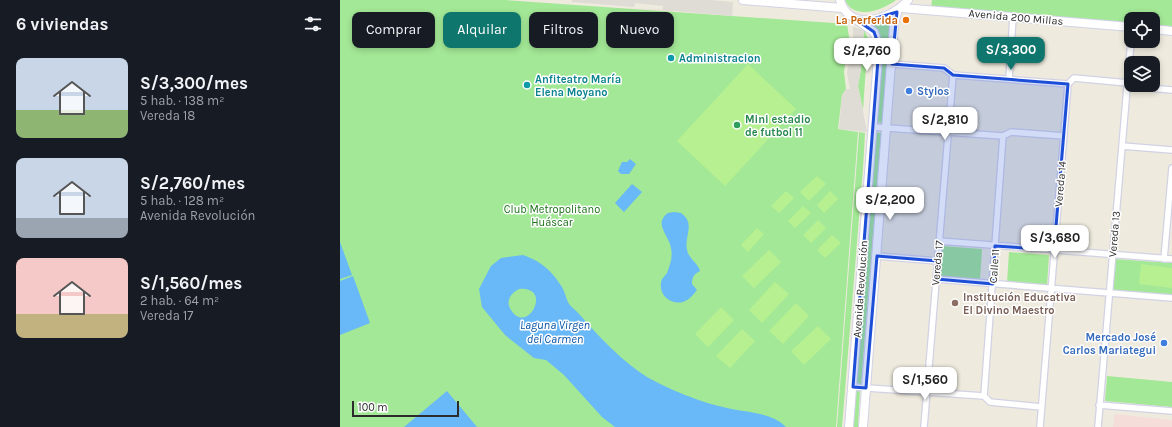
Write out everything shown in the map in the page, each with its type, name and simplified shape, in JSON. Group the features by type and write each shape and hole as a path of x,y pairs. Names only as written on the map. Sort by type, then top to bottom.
{"street":[{"path":"743,0 841,4"},
{"path":"854,18 873,19 886,17 899,10 908,0"},
{"name":"Avenida Revolución","path":"841,4 854,18 874,32 879,46 850,427"},
{"name":"Avenida Revolución","path":"863,427 894,25 899,10"},
{"name":"Avenida 200 Millas","path":"899,10 1013,17 1124,26"},
{"path":"1009,79 1013,17"},
{"path":"1160,29 1172,30"},
{"path":"892,64 944,68 953,75 1068,84 1074,78 1124,84"},
{"name":"Vereda 17","path":"924,427 953,75"},
{"name":"Vereda 14","path":"1040,427 1068,84"},
{"path":"1160,88 1172,90"},
{"name":"Vereda 13","path":"1098,427 1127,92"},
{"path":"873,127 1003,136 1012,132 1064,136"},
{"name":"Calle 11","path":"984,396 1003,136"},
{"path":"1122,146 1172,150"},
{"path":"1164,259 1170,208 1172,168"},
{"path":"939,241 1172,259"},
{"path":"877,256 938,261"},
{"path":"936,279 1172,298"},
{"path":"853,387 984,396 990,402 1041,407"},
{"path":"1100,405 1172,411"}],"highlighted area":[{"path":"897,12 892,64 944,68 953,75 1068,84 1054,250 995,246 993,284 936,279 937,261 877,256 866,388 853,387 879,46 874,32 854,18 873,19"}],"shaded area":[{"path":"572,0 710,0 733,2 732,16 663,10 663,6 635,3 634,7 572,2"},
{"path":"853,27 864,30 858,86 867,132 839,129 842,95 846,89 850,89 847,73 853,43"},
{"path":"1115,414 1172,420 1172,427 1113,427"}],"green space":[{"name":"Club Metropolitano Huáscar","path":"340,0 505,0 847,24 850,43 845,48 846,55 844,72 846,89 842,95 838,129 858,132 836,427 340,427"},
{"path":"845,0 896,0 877,10 862,12 849,6"},
{"path":"932,0 1172,0 1172,27 1160,26 1160,12 1124,12 1124,23 931,8"},
{"path":"890,18 891,21 882,123 876,122 878,33 873,23"},
{"path":"864,30 868,38 863,110 858,86"},
{"name":"Mini estadio de futbol 11","path":"748,64 796,109 725,186 677,141"},
{"path":"859,132 865,133 863,169 842,427 837,427"},
{"path":"875,132 881,133 861,384 856,383"},
{"path":"817,176 826,184 809,201 800,192"},
{"path":"786,191 794,198 779,213 771,206"},
{"path":"830,191 838,199 824,213 817,205"},
{"path":"803,206 811,213 795,228 788,221"},
{"path":"818,220 826,228 811,243 803,235"},
{"path":"757,228 764,234 748,252 741,245"},
{"path":"832,235 841,243 825,258 817,250"},
{"path":"942,246 982,249 980,280 940,277"},
{"path":"769,250 781,262 754,288 742,276"},
{"path":"1009,252 1049,255 1047,286 1007,283"},
{"path":"1114,259 1172,263 1172,296 1112,291"},
{"path":"1141,264 1172,268 1172,288 1139,284"},
{"path":"775,282 789,294 762,323 749,310"},
{"path":"796,303 809,316 783,344 769,331"},
{"path":"721,307 734,320 708,347 695,334"},
{"path":"818,326 831,339 804,365 791,351"},
{"path":"742,329 755,341 730,368 716,356"},
{"path":"1107,376 1172,382 1172,407 1105,401"},
{"path":"855,390 860,390 858,427 852,427"}],"water":[{"path":"630,159 636,164 629,174 621,174 618,171 622,162 627,162"},
{"path":"632,184 642,192 624,212 615,203"},
{"path":"668,213 681,213 688,221 687,250 700,271 692,279 692,284 697,290 687,300 679,303 670,301 664,296 661,288 662,279 667,273 672,255 670,243 663,230 662,221"},
{"path":"340,242 352,275 340,279"},
{"name":"Laguna Virgen del Carmen","path":"523,255 546,267 562,287 570,305 611,348 647,377 684,395 714,405 765,415 780,422 786,427 615,427 602,417 564,375 546,360 534,358 505,335 482,307 479,289 491,266 501,258","holes":["519,289 529,290 535,295 536,301 534,308 530,314 524,317 517,316 509,307 509,300"]},
{"path":"353,276 370,323 340,335 340,281"},
{"path":"447,391 477,427 404,427"}],"place":[{"name":"La Perferida","path":"906,20"},
{"name":"Administracion","path":"671,58"},
{"name":"Anfiteatro María Elena Moyano","path":"527,85"},
{"name":"Stylos","path":"909,91"},
{"name":"Mini estadio de futbol 11","path":"737,125"},
{"name":"Institución Educativa El Divino Maestro","path":"955,303"},
{"name":"Mercado José Carlos Mariategui","path":"1164,343"}]}
